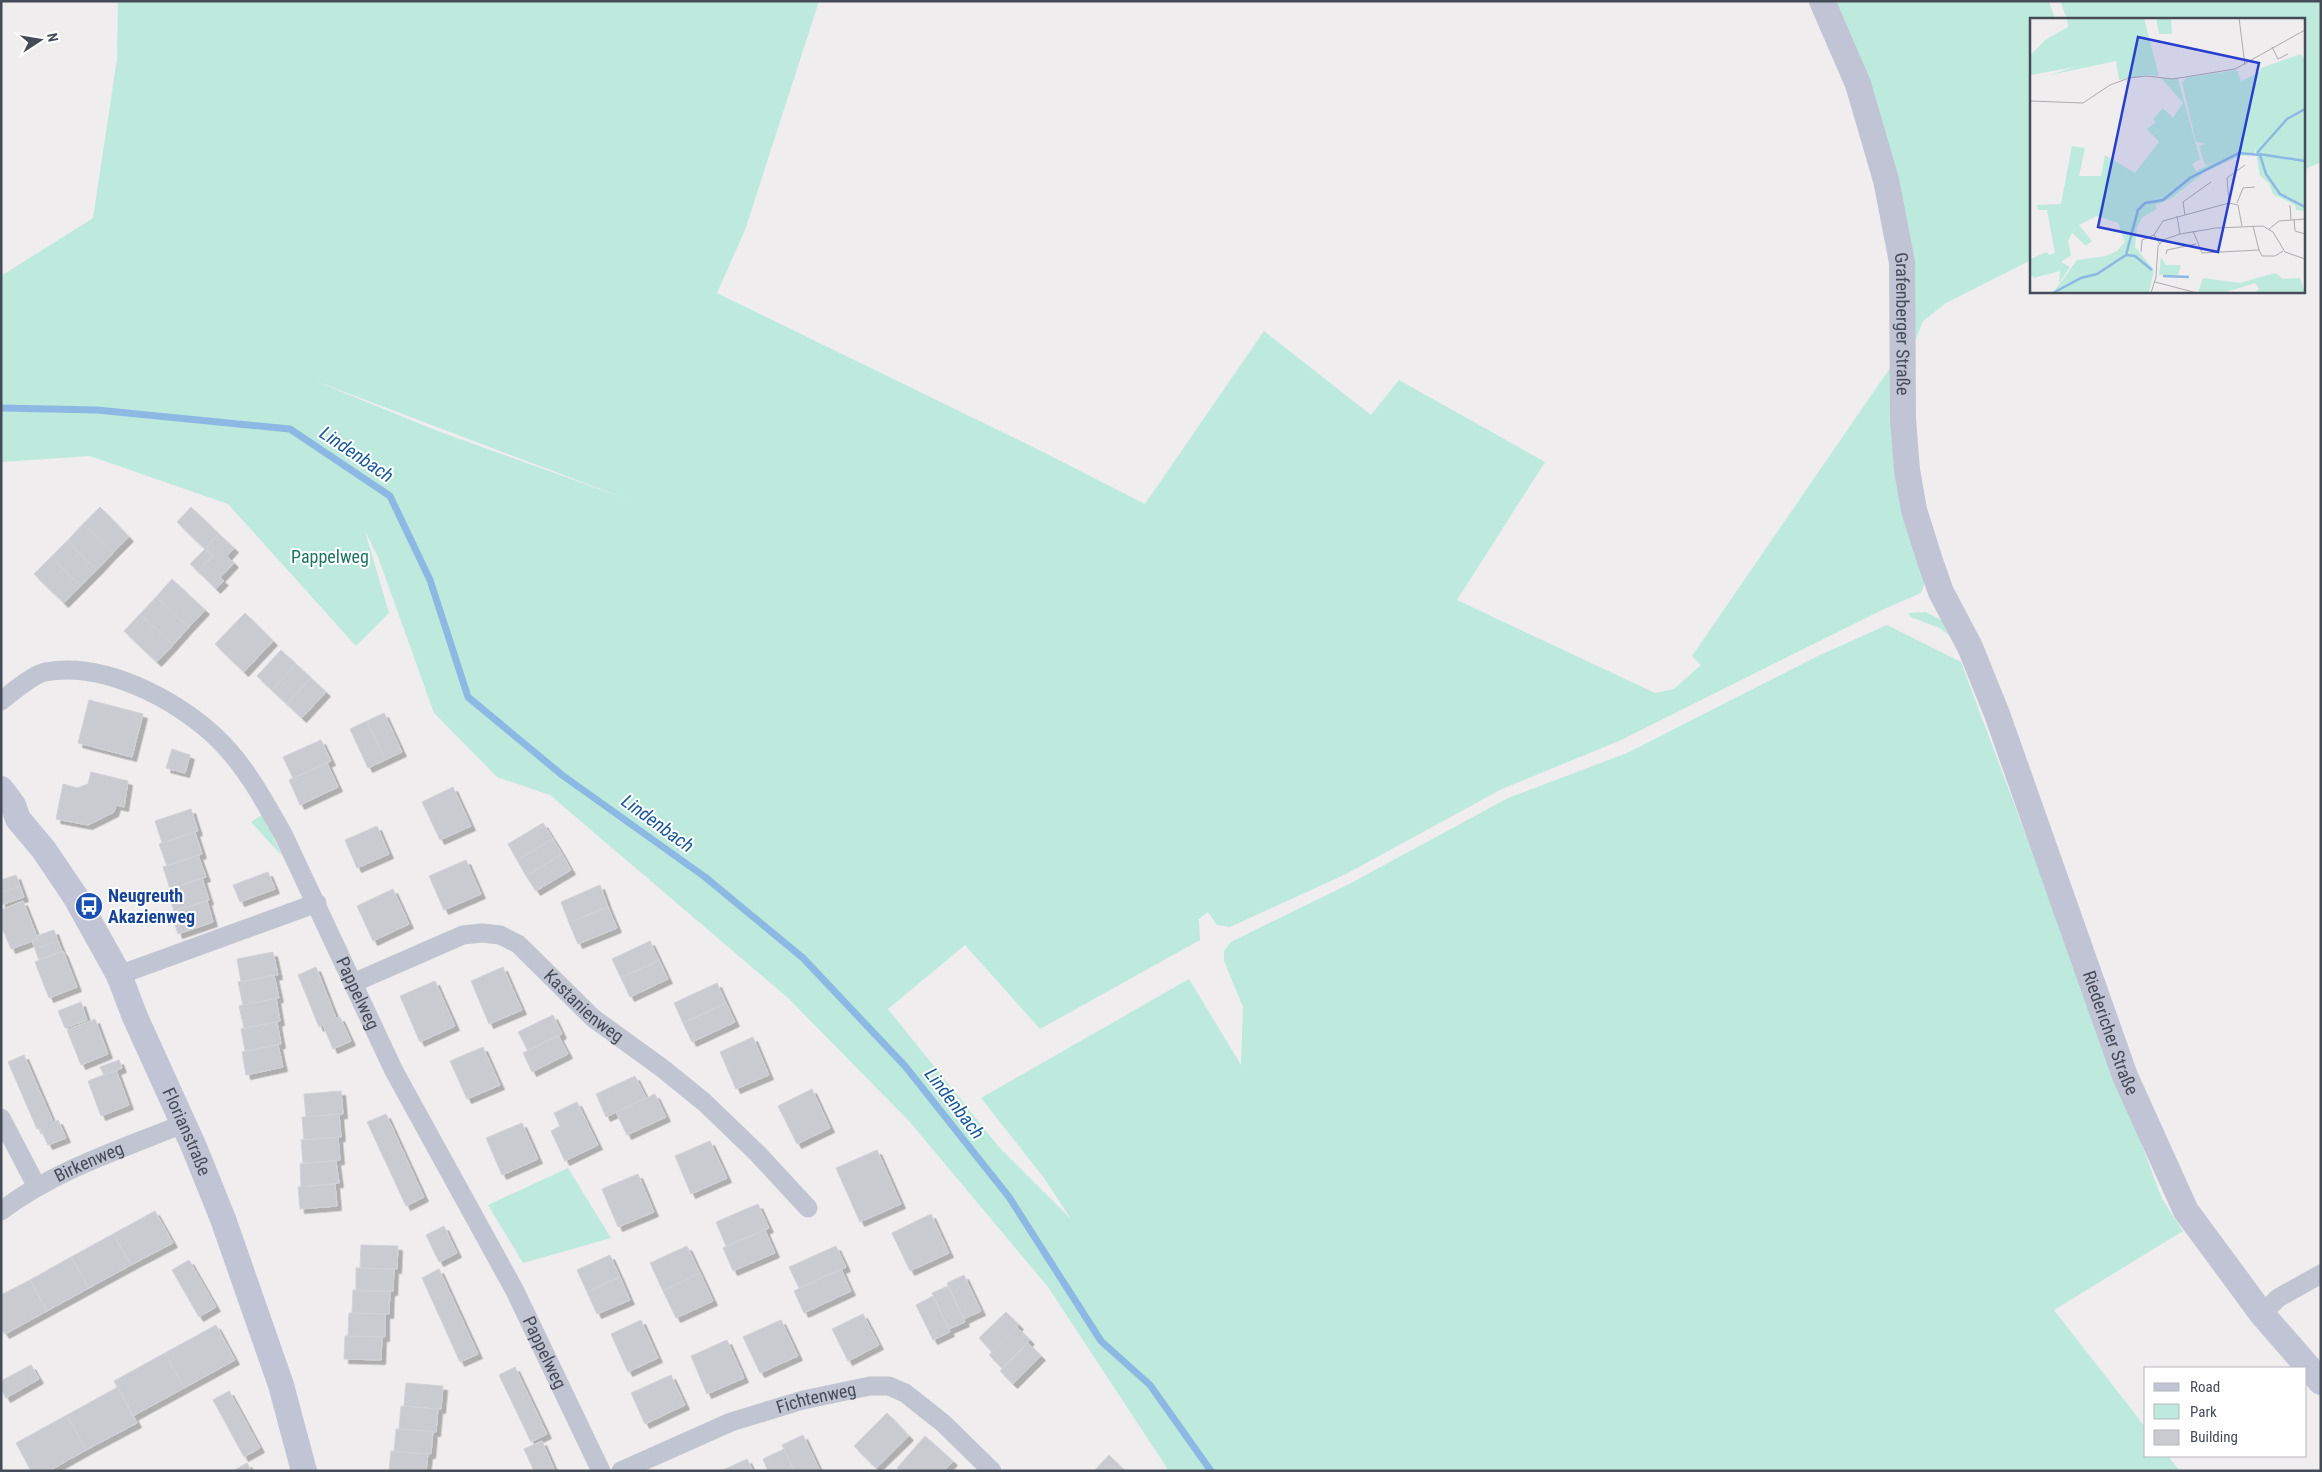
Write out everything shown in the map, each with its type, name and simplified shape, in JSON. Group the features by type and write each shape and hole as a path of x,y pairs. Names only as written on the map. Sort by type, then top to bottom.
{"street":[{"name":"Grafenberger Straße","path":"1822,1 1858,84 1886,180 1900,253 1903,419 1906,470 1914,510 1942,592 1970,647"},
{"name":"Riedericher Straße","path":"1970,647 1996,714 2125,1076 2186,1211 2262,1314 2321,1382"},
{"name":"Pappelweg","path":"1,701 44,672 72,671 107,676 137,686 170,702 192,717 221,742 246,772 283,834 394,1071 515,1291 601,1471"},
{"name":"Florianstraße","path":"1,789 13,805 10,817 44,850 90,921 119,976 135,1017 218,1204 281,1385 304,1471"},
{"path":"119,976 316,903"},
{"name":"Kastanienweg","path":"353,983 463,935 482,933 500,935 518,944 593,1018 698,1097 757,1153 808,1208"},
{"path":"1,1118 37,1187"},
{"name":"Birkenweg","path":"1,1211 37,1187 83,1164 183,1124"},
{"path":"2262,1314 2278,1298 2321,1274"},
{"name":"Fichtenweg","path":"621,1471 731,1422 768,1410 870,1386 889,1386 905,1393 943,1423 992,1471"}],"green space":[{"path":"118,1 819,1 745,230 717,293 1039,450 1145,504 1264,331 1371,415 1399,380 1545,462 1457,600 1655,693 1674,689 1701,665 1692,656 1892,365 1925,583 1921,593 1884,609 1619,741 1502,789 1346,874 1230,927 1217,925 1208,912 1199,919 1200,940 1040,1029 965,945 888,1009 999,1147 1071,1219 1044,1178 981,1098 1189,979 1241,1065 1243,1007 1224,961 1224,951 1231,942 1351,883 1508,798 1627,753 1818,656 1887,625 1961,662 2162,1199 2183,1231 2054,1310 2144,1425 2144,1457 2169,1457 2180,1471 1169,1471 1048,1287 909,1121 788,998 550,795 497,777 434,713 378,557 365,531 389,613 356,646 228,504 90,456 1,462 1,276 93,218 117,59","holes":["313,380 627,499 435,430"]},
{"path":"1834,1 2049,1 2055,18 2030,18 2030,261 1946,303 1923,321 1915,342"},
{"path":"2060,1 2321,1 2321,162 2304,170 2304,18 2067,18"},
{"path":"1926,612 1945,622 1953,639 1940,628 1910,617 1909,613"},
{"path":"263,814 282,856 251,822"},
{"path":"568,1168 611,1238 523,1263 488,1205"}],"building":[{"path":"100,507 129,537 113,553 83,524"},
{"path":"191,507 219,534 205,549 177,522"},
{"path":"83,524 113,553 97,570 67,541"},
{"path":"219,534 234,548 227,556 234,563 220,578 224,581 216,589 198,571 213,556 205,549"},
{"path":"67,541 97,570 81,586 51,557"},
{"path":"205,549 213,556 198,571 190,564"},
{"path":"51,557 81,586 64,603 34,574"},
{"path":"172,579 205,610 189,627 156,597"},
{"path":"156,597 189,627 173,645 140,614"},
{"path":"245,613 273,641 244,672 215,644"},
{"path":"140,614 173,645 157,662 124,631"},
{"path":"281,650 296,664 272,690 257,676"},
{"path":"296,664 311,678 287,704 272,690"},
{"path":"311,678 326,692 302,718 287,704"},
{"path":"89,700 143,714 132,757 78,743"},
{"path":"384,713 402,752 385,760 367,721"},
{"path":"367,721 385,760 368,768 350,729"},
{"path":"321,740 331,761 293,778 283,757"},
{"path":"172,749 190,755 185,773 166,768"},
{"path":"327,763 338,787 300,805 289,780"},
{"path":"91,772 128,781 124,807 116,805 114,812 88,825 56,819 63,784 77,788 88,784"},
{"path":"453,787 471,826 440,840 422,802"},
{"path":"191,809 198,831 162,843 155,821"},
{"path":"543,823 553,839 517,860 508,844"},
{"path":"377,826 389,854 357,868 345,840"},
{"path":"195,832 202,854 167,866 159,844"},
{"path":"553,839 562,854 526,876 517,860"},
{"path":"562,854 571,870 536,891 526,876"},
{"path":"198,855 206,877 170,889 163,867"},
{"path":"466,860 481,894 444,910 429,876"},
{"path":"268,872 275,889 240,902 233,885"},
{"path":"16,875 20,886 1,893 1,880"},
{"path":"202,878 209,900 174,911 167,890"},
{"path":"600,885 608,907 569,923 561,902"},
{"path":"20,886 24,897 1,905 1,893"},
{"path":"393,889 409,924 373,941 357,906"},
{"path":"23,901 38,939 11,949 1,925 1,910"},
{"path":"207,901 213,922 178,934 171,912"},
{"path":"608,907 617,928 578,944 569,923"},
{"path":"54,930 58,941 35,949 32,941 38,939 37,936"},
{"path":"58,941 62,951 39,960 35,949"},
{"path":"650,941 659,960 621,978 612,959"},
{"path":"63,951 77,987 49,998 35,962"},
{"path":"273,952 278,975 241,982 237,959"},
{"path":"659,960 668,979 630,997 621,978"},
{"path":"316,967 336,1018 340,1017 351,1041 333,1049 323,1025 319,1027 298,975"},
{"path":"503,967 522,1010 489,1024 471,981"},
{"path":"274,975 279,998 243,1005 238,982"},
{"path":"435,981 455,1026 420,1042 400,996"},
{"path":"717,983 726,1003 683,1023 674,1003"},
{"path":"276,998 280,1021 244,1028 239,1006"},
{"path":"81,1002 87,1020 65,1028 58,1011"},
{"path":"726,1003 735,1022 692,1042 683,1023"},
{"path":"553,1015 562,1034 528,1051 518,1032"},
{"path":"95,1019 108,1054 81,1065 67,1030"},
{"path":"277,1022 281,1044 245,1051 241,1029"},
{"path":"558,1035 568,1054 532,1072 523,1053"},
{"path":"753,1037 769,1075 736,1089 720,1052"},
{"path":"278,1045 283,1067 246,1075 242,1052"},
{"path":"483,1047 500,1085 467,1099 450,1061"},
{"path":"24,1055 53,1122 58,1120 66,1138 48,1145 40,1128 37,1129 8,1062"},
{"path":"119,1060 122,1068 104,1075 100,1067"},
{"path":"116,1070 129,1105 101,1116 88,1081"},
{"path":"635,1076 646,1098 606,1117 596,1094"},
{"path":"812,1089 830,1128 797,1144 778,1106"},
{"path":"341,1091 343,1114 306,1117 304,1094"},
{"path":"655,1094 666,1117 627,1135 616,1112"},
{"path":"577,1102 598,1145 565,1161 551,1131 560,1126 554,1113"},
{"path":"339,1114 341,1137 304,1140 302,1117"},
{"path":"386,1114 424,1197 406,1206 367,1122"},
{"path":"522,1123 538,1159 502,1175 486,1138"},
{"path":"338,1137 340,1160 303,1163 301,1140"},
{"path":"710,1141 727,1178 691,1194 675,1156"},
{"path":"877,1150 901,1204 860,1222 836,1168"},
{"path":"336,1161 339,1183 301,1187 300,1164"},
{"path":"638,1174 654,1212 618,1227 602,1189"},
{"path":"335,1184 337,1206 300,1209 298,1187"},
{"path":"758,1204 769,1228 726,1246 716,1222"},
{"path":"155,1211 173,1243 131,1265 113,1234"},
{"path":"931,1214 949,1253 910,1271 892,1233"},
{"path":"444,1226 457,1253 439,1262 426,1235"},
{"path":"765,1230 775,1253 733,1271 723,1248"},
{"path":"113,1234 131,1265 89,1288 71,1257"},
{"path":"361,1245 398,1246 397,1269 360,1268"},
{"path":"687,1246 700,1273 663,1291 650,1263"},
{"path":"836,1246 846,1267 799,1288 789,1267"},
{"path":"610,1255 620,1277 587,1292 577,1270"},
{"path":"71,1257 89,1288 47,1311 30,1280"},
{"path":"189,1260 216,1307 199,1317 172,1270"},
{"path":"356,1268 394,1269 393,1291 356,1291"},
{"path":"439,1269 478,1354 460,1362 422,1278"},
{"path":"841,1269 851,1291 804,1313 794,1291"},
{"path":"700,1273 713,1301 676,1318 663,1291"},
{"path":"964,1275 981,1311 964,1319 947,1283"},
{"path":"620,1277 630,1300 597,1314 587,1292"},
{"path":"30,1280 47,1311 5,1334 1,1328 1,1295"},
{"path":"948,1286 965,1322 949,1329 932,1293"},
{"path":"353,1290 390,1291 389,1314 352,1313"},
{"path":"933,1296 950,1332 933,1340 916,1305"},
{"path":"1006,1312 1019,1325 992,1352 979,1338"},
{"path":"349,1313 385,1314 385,1337 348,1336"},
{"path":"863,1314 879,1345 848,1361 832,1329"},
{"path":"641,1320 658,1358 628,1372 611,1334"},
{"path":"781,1320 798,1356 760,1373 743,1337"},
{"path":"216,1325 235,1360 184,1388 165,1353"},
{"path":"1017,1327 1030,1340 1002,1368 989,1355"},
{"path":"345,1336 382,1337 381,1360 344,1359"},
{"path":"727,1340 744,1378 707,1394 691,1356"},
{"path":"1028,1343 1041,1356 1013,1384 1000,1371"},
{"path":"165,1353 184,1388 133,1416 114,1381"},
{"path":"31,1365 39,1379 6,1398 1,1389 1,1381"},
{"path":"515,1367 547,1434 531,1442 499,1375"},
{"path":"671,1375 685,1405 645,1424 631,1393"},
{"path":"406,1383 443,1386 441,1409 404,1406"},
{"path":"118,1387 137,1423 86,1450 67,1415"},
{"path":"229,1391 260,1448 244,1457 213,1400"},
{"path":"401,1406 438,1409 436,1432 399,1429"},
{"path":"887,1413 909,1436 876,1468 854,1446"},
{"path":"67,1415 86,1450 49,1471 31,1471 16,1443"},
{"path":"396,1429 433,1431 431,1454 394,1452"},
{"path":"803,1435 820,1471 794,1471 782,1445"},
{"path":"925,1436 953,1461 944,1471 899,1471 897,1468"},
{"path":"542,1441 555,1471 534,1471 524,1449"},
{"path":"784,1449 794,1471 768,1471 763,1459"},
{"path":"391,1451 428,1454 426,1471 389,1471"},
{"path":"1109,1455 1123,1469 1121,1471 1094,1471"},
{"path":"747,1459 753,1471 721,1471"},
{"path":"247,1463 251,1471 233,1471"}],"waterway":[{"name":"Lindenbach","path":"1,408 97,410 290,429 390,496 430,580 468,697 562,775 705,877 803,958 905,1066 1009,1197 1101,1341 1150,1385 1211,1471"}],"place":[{"name":"Neugreuth Akazienweg","path":"89,906"}]}
